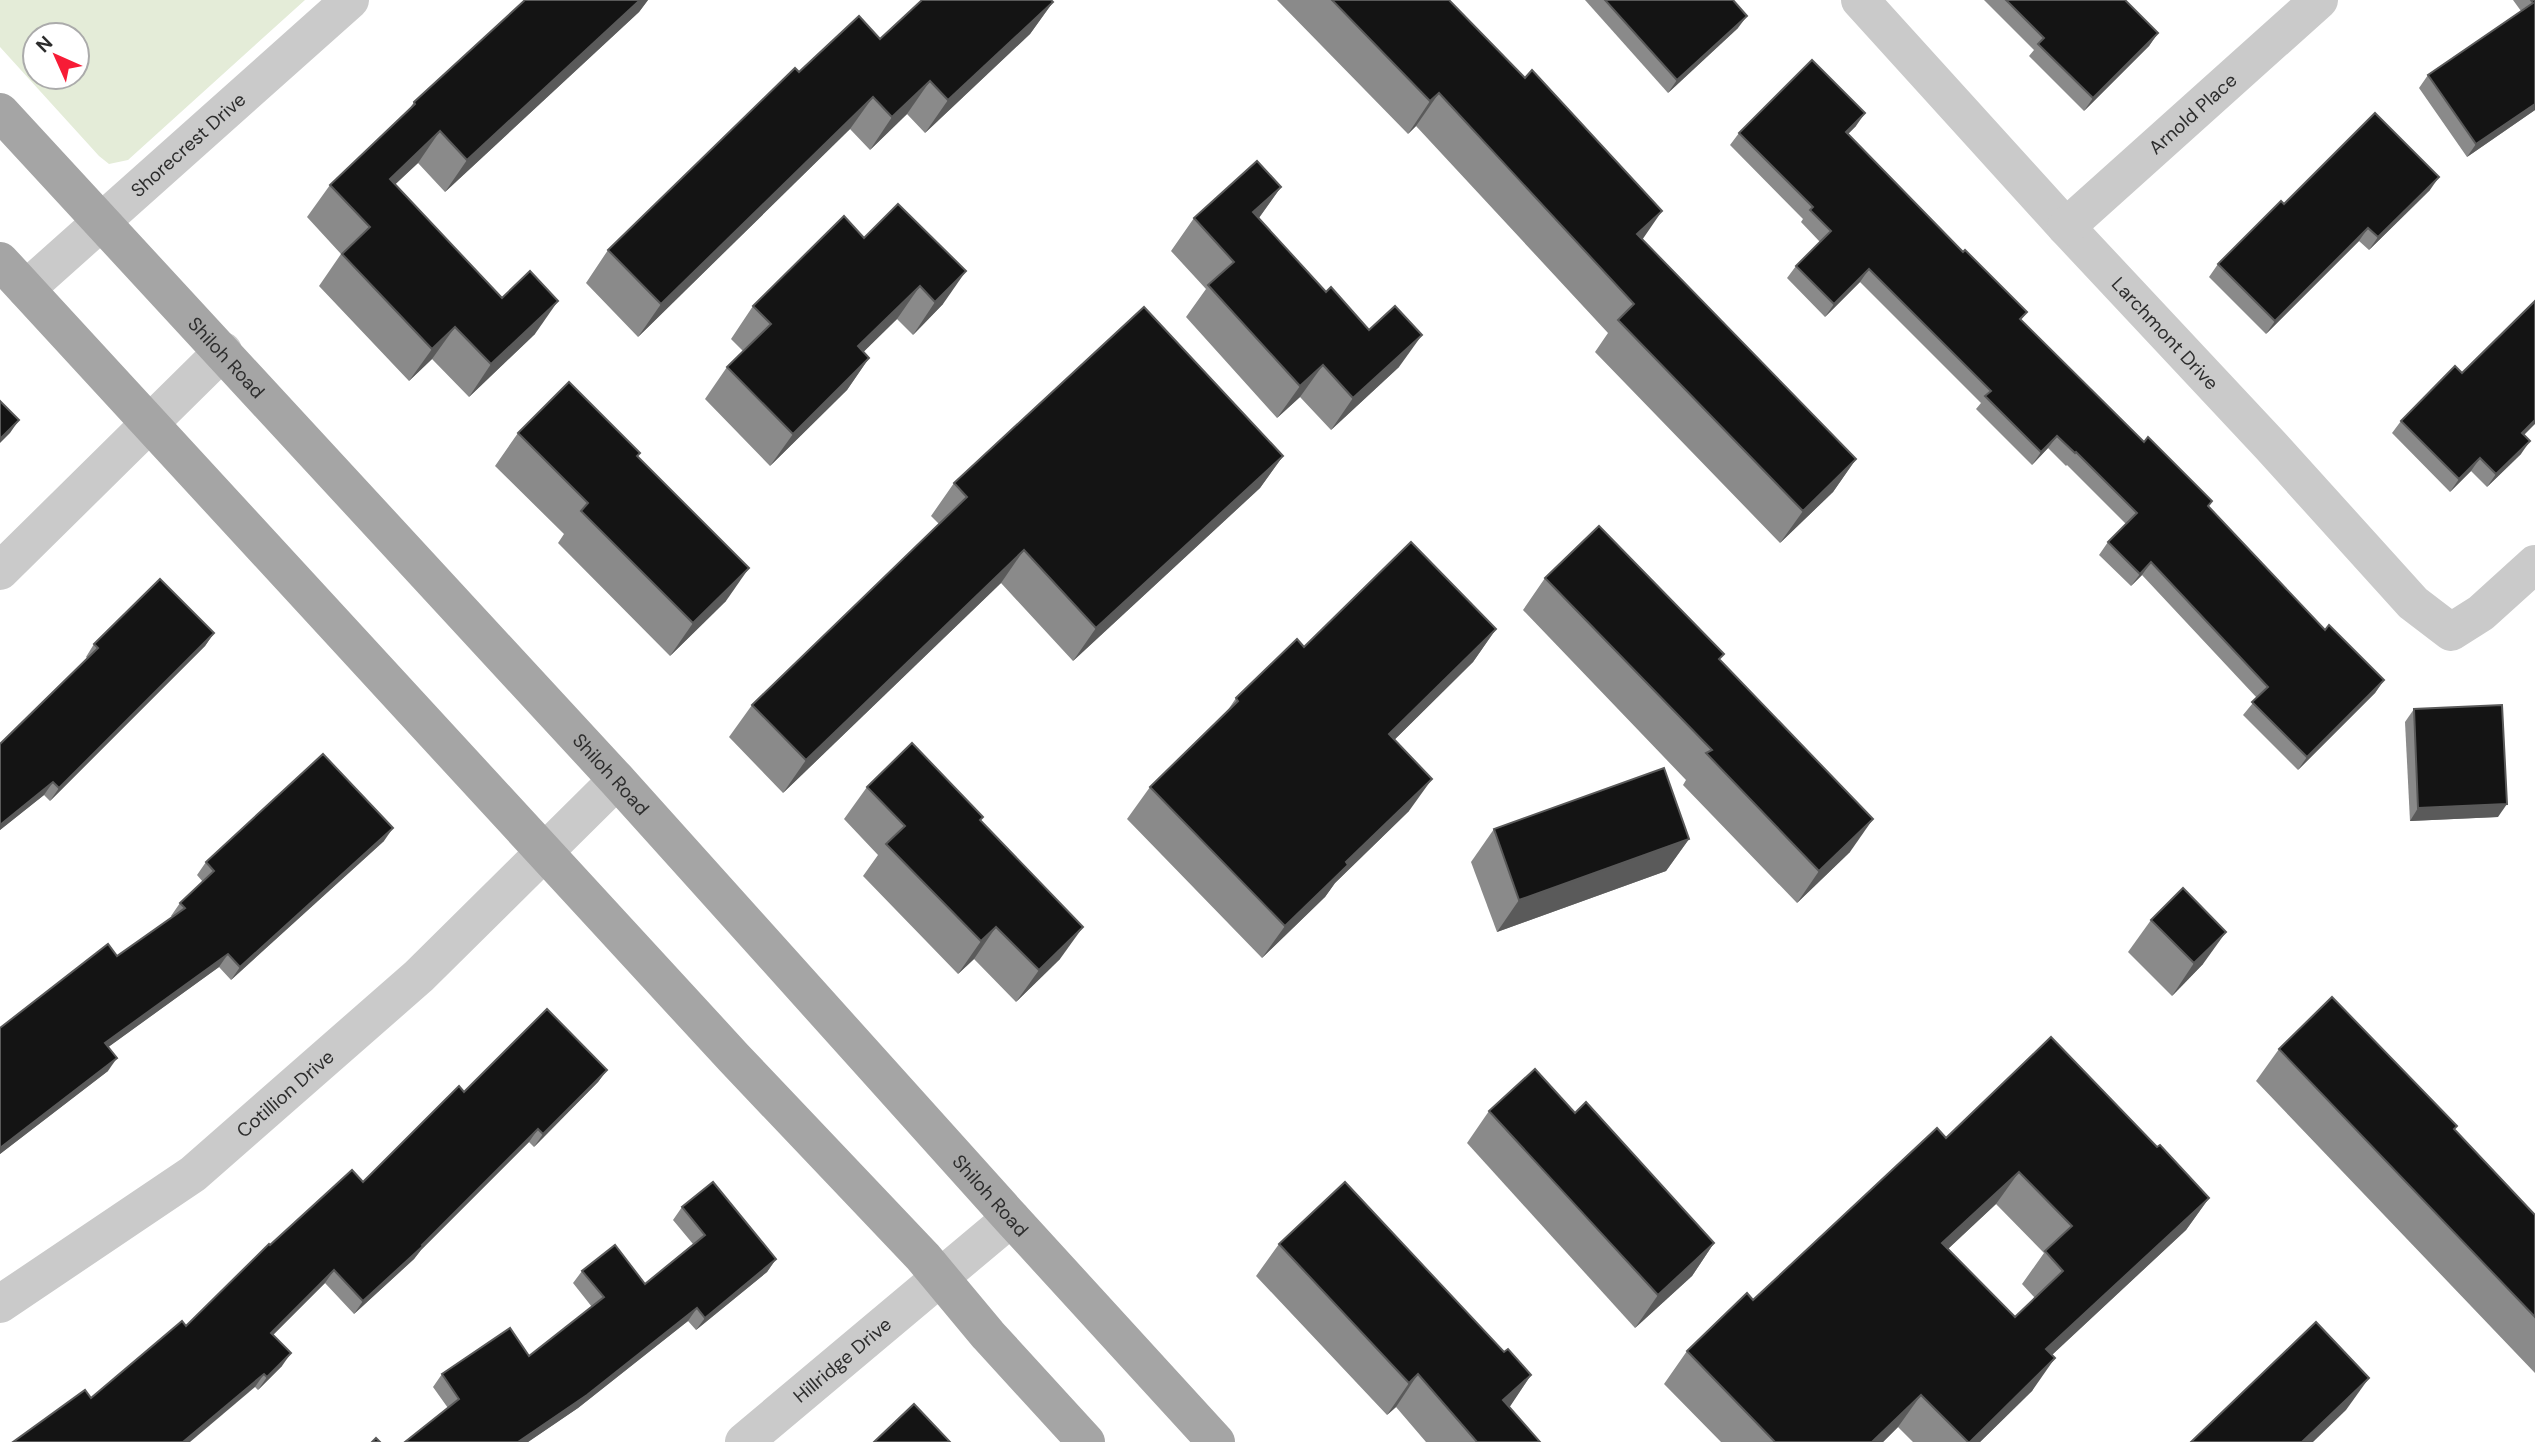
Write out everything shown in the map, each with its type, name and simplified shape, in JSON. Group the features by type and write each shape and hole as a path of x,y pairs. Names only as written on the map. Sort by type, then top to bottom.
{"main road":[{"name":"Shiloh Road","path":"0,112 617,780 1216,1442"},
{"path":"0,261 940,1277 988,1335 1086,1442"}],"street":[{"name":"Shorecrest Drive","path":"26,289 351,0"},
{"name":"Larchmont Drive","path":"1860,0 2066,228 2271,446 2413,603 2451,632 2481,613 2535,564"},
{"name":"Arnold Place","path":"2066,228 2319,0"},
{"path":"0,570 223,351"},
{"name":"Cotillion Drive","path":"0,1304 193,1174 419,976 617,780"},
{"name":"Hillridge Drive","path":"744,1442 1011,1218"}],"green space":[{"path":"0,0 305,0 128,160 109,164 40,91 91,91 91,21 21,21 21,70 0,47"}],"building":[{"path":"525,0 640,0 467,160 440,131 390,179 502,298 530,271 558,301 491,364 455,327 432,349 342,254 370,227 330,185 415,104 414,102"},
{"path":"922,0 1053,2 948,100 930,81 892,117 873,97 661,304 608,250 795,68 799,72 859,16 880,39"},
{"path":"1332,0 1449,0 1525,78 1532,70 1662,211 1637,234 1856,459 1803,511 1618,320 1634,304 1439,93 1430,101"},
{"path":"1605,0 1733,0 1747,16 1677,80"},
{"path":"2006,0 2125,0 2158,33 2093,98 2038,44 2044,38"},
{"path":"2531,0 2535,0 2535,104 2476,144 2428,75 2533,3"},
{"path":"1812,60 1865,113 1846,132 1963,252 1965,250 2027,312 2020,319 2144,442 2148,437 2212,501 2208,506 2325,630 2329,625 2384,680 2307,757 2252,702 2268,687 2151,562 2140,574 2108,542 2137,513 2076,452 2057,436 2041,452 1985,396 1991,391 1869,269 1834,304 1796,266 1831,231 1810,210 1813,207 1739,133"},
{"path":"2375,113 2439,177 2378,237 2368,228 2275,321 2218,264 2281,201 2284,204"},
{"path":"1257,161 1281,187 1253,212 1326,292 1331,287 1369,330 1395,306 1422,335 1353,398 1323,365 1300,386 1208,285 1234,262 1194,218"},
{"path":"898,204 966,271 935,302 920,286 858,346 869,358 793,434 727,367 771,324 753,306 844,216 864,238"},
{"path":"2535,301 2535,420 2522,433 2530,441 2496,474 2480,458 2459,479 2401,421 2455,366 2462,373"},
{"path":"1144,307 1283,456 1096,628 1024,550 806,760 752,705 967,497 954,483"},
{"path":"569,382 640,453 637,456 749,568 693,623 581,511 588,503 518,433"},
{"path":"0,401 19,420 0,439"},
{"path":"1599,526 1724,654 1719,659 1873,819 1819,871 1706,753 1712,750 1545,578"},
{"path":"1411,542 1496,629 1389,734 1432,779 1346,862 1348,865 1285,926 1150,787 1297,639 1304,647"},
{"path":"160,579 214,633 59,788 53,782 0,825 0,744 98,648 94,644"},
{"path":"2502,705 2507,804 2418,808 2414,709"},
{"path":"912,743 983,817 980,820 1083,927 1039,970 996,927 981,941 886,844 905,826 867,787"},
{"path":"323,754 393,828 240,967 228,954 105,1043 117,1058 0,1148 0,1028 108,944 117,956 185,908 180,903 214,871 206,862"},
{"path":"1664,768 1689,839 1519,900 1494,829"},
{"path":"2183,888 2226,932 2194,963 2151,920"},
{"path":"2332,997 2457,1126 2454,1129 2535,1215 2535,1317 2279,1049"},
{"path":"547,1009 607,1070 543,1134 538,1129 423,1246 363,1301 334,1270 271,1333 291,1353 267,1377 264,1374 183,1442 13,1442 85,1390 91,1398 182,1321 186,1326 269,1244 352,1170 363,1182 459,1086 464,1092"},
{"path":"2051,1037 2157,1147 2160,1145 2209,1198 2046,1349 2055,1358 1970,1442 1921,1395 1872,1442 1775,1442 1687,1351 1747,1293 1753,1300 1937,1128 1946,1138","holes":["2019,1172 2072,1226 2045,1251 2063,1271 2015,1317 1942,1243"]},
{"path":"1535,1069 1575,1113 1586,1102 1714,1243 1658,1295 1489,1111"},
{"path":"713,1182 776,1259 705,1318 697,1308 587,1395 518,1442 405,1442 459,1399 442,1374 510,1328 529,1356 604,1297 582,1271 615,1245 645,1284 705,1235 682,1207"},
{"path":"1345,1182 1504,1352 1508,1349 1531,1375 1503,1400 1540,1442 1477,1442 1418,1374 1409,1383 1279,1244"},
{"path":"2316,1322 2369,1378 2302,1442 2191,1442"},
{"path":"914,1404 950,1442 874,1442"}]}
